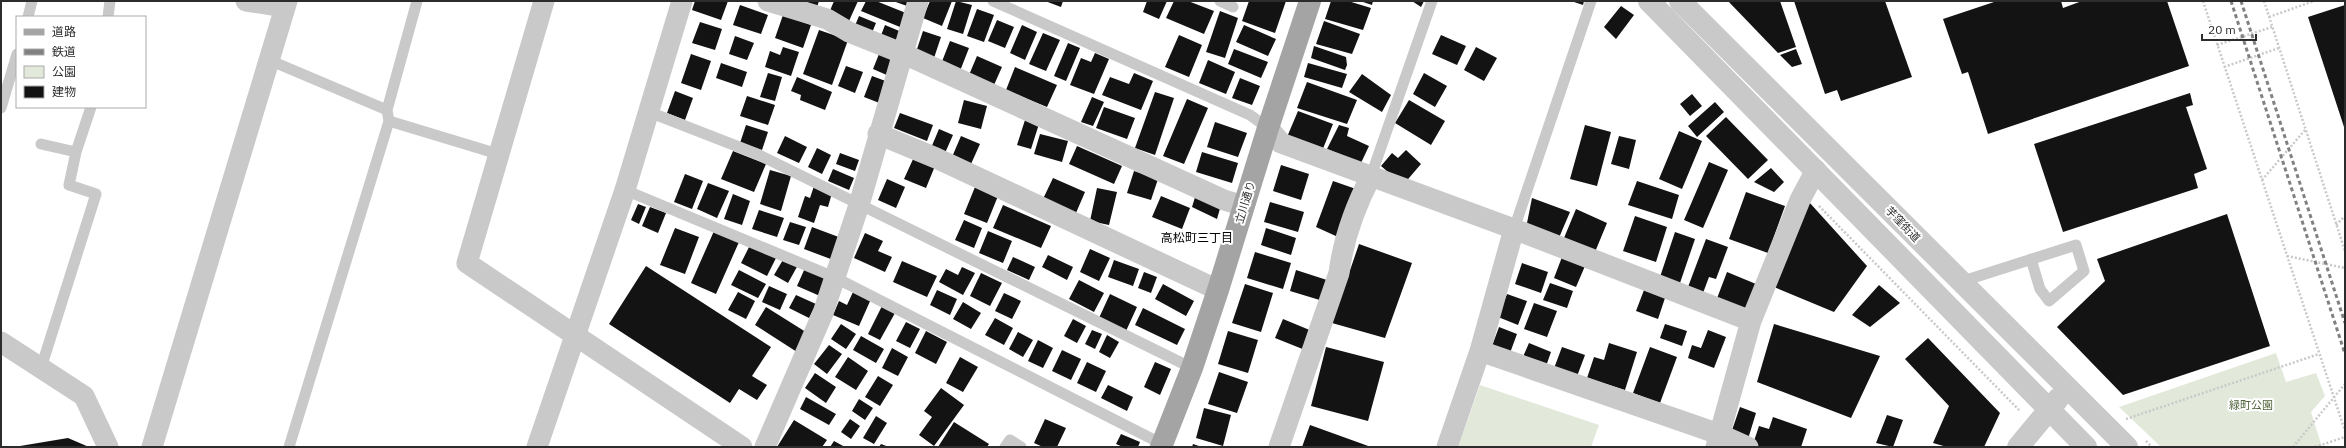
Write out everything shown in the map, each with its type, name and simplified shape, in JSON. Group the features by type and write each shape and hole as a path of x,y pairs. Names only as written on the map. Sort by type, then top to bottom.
{"main road":[{"name":"立川通り","path":"1162,446 1192,368 1218,290 1268,128 1310,1"}],"street":[{"path":"152,447 286,4 246,1"},
{"path":"544,1 467,264 742,447"},
{"path":"537,447 625,190 682,1"},
{"path":"768,1 828,19 849,32 904,54 1211,194 1244,206"},
{"path":"765,447 823,313 859,205 878,134 904,54 918,1"},
{"name":"芋窪街道","path":"1680,1 1814,133 1960,282 2127,447"},
{"path":"1653,6 1816,170 2048,410 2086,447"},
{"path":"1268,128 1281,143 1514,229 1751,321"},
{"path":"878,134 936,158 1218,290"},
{"path":"1717,441 1751,321 1800,200 1816,170"},
{"path":"1279,447 1339,273 1340,261 1362,195 1371,176"},
{"path":"1447,447 1480,351 1514,229"},
{"path":"1,342 84,396 108,447"},
{"path":"1480,351 1717,441 1748,447"},
{"path":"2018,447 2068,388"}],"lane":[{"path":"28,16 32,1"},
{"path":"108,16 110,1"},
{"path":"289,447 388,115 417,1"},
{"path":"993,1 1250,115 1268,128"},
{"path":"1220,1 1233,7"},
{"path":"1371,176 1432,1"},
{"path":"1514,229 1591,1"},
{"path":"1,108 16,57"},
{"path":"269,60 388,115 498,154"},
{"path":"41,368 96,194 69,185 76,152 91,108"},
{"path":"649,112 757,154 1192,368"},
{"path":"41,144 76,152"},
{"path":"625,190 834,277 1162,446"},
{"path":"1960,282 2031,259 2076,245 2084,271 2049,301 2040,289 2031,259"},
{"path":"1005,447 1010,440 1021,447"}],"path":[{"path":"2203,1 2345,432"},
{"path":"2264,1 2345,251"},
{"path":"2269,17 2314,1"},
{"path":"2217,45 2272,27"},
{"path":"2224,66 2279,48"},
{"path":"2262,180 2306,130"},
{"path":"2336,225 2345,216"},
{"path":"2287,256 2345,268"},
{"path":"2125,420 2319,354"},
{"path":"2293,447 2345,384"},
{"path":"1998,389 2020,411"},
{"path":"2315,447 2345,437"}],"green space":[{"name":"緑町公園","path":"2276,353 2286,382 2316,373 2325,396 2311,412 2322,447 2161,447 2119,407"},
{"path":"1480,385 1599,425 1591,447 1458,447"}],"building":[{"path":"695,1 728,1 721,20 692,10"},
{"path":"795,1 819,1 816,10"},
{"path":"834,1 858,1 849,21 829,13"},
{"path":"866,1 876,1 906,13 900,27 861,11"},
{"path":"893,1 909,1 907,6"},
{"path":"930,1 952,1 942,26 923,18"},
{"path":"956,1 972,5 963,34 947,29"},
{"path":"1045,1 1063,1 1061,7"},
{"path":"1147,1 1167,1 1159,19 1143,12"},
{"path":"1174,1 1188,1 1214,11 1204,34 1166,18"},
{"path":"1249,1 1286,1 1275,33 1242,21"},
{"path":"1331,1 1348,1 1371,8 1363,30 1325,19"},
{"path":"1360,1 1373,1 1372,5"},
{"path":"1412,1 1424,1 1421,7"},
{"path":"1571,1 1584,1 1583,5"},
{"path":"1728,1 1780,1 1796,47 1778,53"},
{"path":"1794,1 1885,1 1912,77 1841,101 1837,90 1825,94"},
{"path":"1997,1 2061,1 2063,8 2082,1 2167,1 2189,66 1988,134 1968,72 1962,74 1943,19"},
{"path":"740,5 768,15 761,34 733,25"},
{"path":"2345,5 2345,130 2308,17"},
{"path":"1621,6 1634,15 1616,39 1604,27"},
{"path":"977,9 994,15 984,42 967,36"},
{"path":"1220,11 1238,18 1225,58 1206,52"},
{"path":"783,15 811,25 803,48 775,38"},
{"path":"859,16 876,23 871,35 854,28"},
{"path":"997,20 1014,27 1005,48 988,41"},
{"path":"1324,21 1360,34 1352,54 1316,44"},
{"path":"700,22 722,29 715,50 692,43"},
{"path":"885,25 904,33 899,46 880,38"},
{"path":"1022,25 1037,32 1025,60 1010,53"},
{"path":"1244,25 1276,39 1268,56 1236,42"},
{"path":"819,30 848,40 832,85 803,74"},
{"path":"923,31 941,37 934,58 916,52"},
{"path":"1043,33 1060,40 1046,71 1029,64"},
{"path":"1179,35 1202,45 1189,77 1165,67"},
{"path":"1441,35 1466,46 1457,65 1432,54"},
{"path":"735,36 754,43 747,60 729,54"},
{"path":"950,41 969,48 960,71 941,64"},
{"path":"1068,43 1080,48 1066,81 1054,76"},
{"path":"1314,46 1346,57 1347,65 1345,70 1311,58"},
{"path":"783,47 799,52 791,76 765,67 770,51 780,55"},
{"path":"1476,47 1497,58 1484,81 1464,70"},
{"path":"1234,49 1268,62 1261,78 1228,64"},
{"path":"1796,49 1802,64 1792,67 1780,55"},
{"path":"1095,53 1109,59 1094,94 1070,85 1081,58 1091,62"},
{"path":"691,54 711,61 701,90 681,83"},
{"path":"879,54 896,61 889,76 873,69"},
{"path":"977,56 1002,67 994,85 969,75"},
{"path":"1208,60 1235,72 1226,94 1199,83"},
{"path":"721,63 747,72 742,87 716,78"},
{"path":"1308,63 1347,74 1342,88 1304,77"},
{"path":"846,66 863,72 855,93 838,86"},
{"path":"1015,67 1057,85 1047,107 1006,90"},
{"path":"768,73 782,77 775,101 760,97"},
{"path":"1134,73 1153,81 1141,110 1102,95 1110,77 1129,84"},
{"path":"1424,73 1447,86 1435,107 1413,94"},
{"path":"1362,74 1391,95 1382,112 1349,92"},
{"path":"872,76 891,83 882,104 864,97"},
{"path":"797,77 832,92 825,110 800,100 801,95 791,91"},
{"path":"1240,78 1260,86 1252,105 1232,98"},
{"path":"1307,82 1357,100 1347,124 1297,108"},
{"path":"675,91 693,98 685,120 667,113"},
{"path":"1155,92 1174,98 1155,155 1135,148"},
{"path":"2190,93 2193,105 2186,107 2207,169 2194,174 2198,188 2063,232 2034,144"},
{"path":"1692,94 1702,106 1690,116 1680,104"},
{"path":"747,96 775,105 768,125 740,116"},
{"path":"1092,97 1104,102 1093,126 1081,122"},
{"path":"1187,99 1208,108 1184,164 1163,156"},
{"path":"964,100 987,106 981,129 958,123"},
{"path":"1409,100 1445,121 1431,145 1395,123"},
{"path":"1715,102 1724,112 1697,137 1688,126"},
{"path":"1104,107 1135,118 1127,139 1096,128"},
{"path":"1298,111 1333,124 1322,151 1287,137"},
{"path":"900,113 933,125 927,141 894,128"},
{"path":"1726,117 1768,160 1748,179 1706,136"},
{"path":"1025,120 1039,124 1031,149 1017,145"},
{"path":"1215,122 1247,133 1238,157 1207,147"},
{"path":"746,125 768,132 762,150 740,143"},
{"path":"1339,125 1349,128 1347,136 1369,146 1361,163 1327,149"},
{"path":"1585,125 1611,132 1597,186 1570,179"},
{"path":"939,129 953,135 945,153 931,148"},
{"path":"1679,131 1702,141 1682,189 1659,179"},
{"path":"1040,134 1068,141 1062,162 1034,154"},
{"path":"785,136 807,147 799,163 777,153"},
{"path":"961,136 980,144 971,164 952,157"},
{"path":"1619,136 1636,140 1629,169 1611,164"},
{"path":"1077,146 1122,166 1114,184 1069,164"},
{"path":"817,148 831,155 822,174 808,167"},
{"path":"1406,150 1421,164 1403,185 1381,166 1392,153 1398,158"},
{"path":"733,151 766,164 754,192 721,179"},
{"path":"1202,152 1238,163 1232,183 1196,172"},
{"path":"840,153 859,160 855,171 836,164"},
{"path":"914,157 935,166 926,188 904,179"},
{"path":"1709,162 1728,170 1703,228 1684,220"},
{"path":"1281,165 1309,174 1301,200 1273,191"},
{"path":"1771,168 1784,182 1774,192 1754,182"},
{"path":"833,169 854,178 849,190 828,181"},
{"path":"770,170 791,176 781,211 760,204"},
{"path":"1134,171 1158,179 1151,200 1127,193"},
{"path":"685,174 703,181 692,209 674,202"},
{"path":"1053,178 1085,192 1076,213 1043,199"},
{"path":"887,179 905,187 896,208 878,200"},
{"path":"1333,181 1356,189 1338,237 1316,227"},
{"path":"1637,181 1679,195 1672,219 1628,205"},
{"path":"708,183 729,191 717,218 697,209"},
{"path":"814,186 832,193 828,207 820,205 814,223 798,217 805,196 810,198"},
{"path":"975,187 998,196 987,223 964,214"},
{"path":"1097,188 1117,192 1109,225 1090,221"},
{"path":"1746,192 1785,206 1768,253 1729,239"},
{"path":"733,194 750,201 742,225 724,219"},
{"path":"1196,194 1221,205 1217,219 1192,207"},
{"path":"1161,196 1190,208 1182,229 1152,217"},
{"path":"1532,198 1570,212 1558,240 1526,228"},
{"path":"1270,202 1304,212 1298,232 1264,222"},
{"path":"1809,202 1867,266 1834,312 1774,287"},
{"path":"638,204 646,207 639,224 631,220"},
{"path":"1003,205 1051,226 1041,248 993,228"},
{"path":"650,207 666,213 658,233 642,226"},
{"path":"1576,209 1607,223 1595,252 1564,238"},
{"path":"759,210 784,218 777,237 752,229"},
{"path":"2227,214 2270,346 2123,395 2057,327 2105,281 2097,259"},
{"path":"1635,216 1667,227 1656,262 1623,251"},
{"path":"964,220 982,228 974,248 955,240"},
{"path":"790,222 806,227 799,245 783,240"},
{"path":"812,227 844,239 836,261 804,249"},
{"path":"675,228 699,237 685,274 660,265"},
{"path":"1266,228 1296,238 1291,255 1261,245"},
{"path":"714,231 739,242 716,294 691,283"},
{"path":"988,231 1012,241 1003,263 979,253"},
{"path":"1675,232 1695,239 1680,283 1660,277"},
{"path":"865,233 883,241 878,251 892,257 885,272 854,258"},
{"path":"1706,239 1728,247 1716,279 1709,277 1703,293 1688,287"},
{"path":"1359,244 1412,263 1385,338 1332,323"},
{"path":"750,245 776,258 767,276 741,263"},
{"path":"1090,249 1110,258 1099,281 1080,272"},
{"path":"1255,252 1291,263 1283,289 1247,278"},
{"path":"1048,255 1073,267 1067,280 1042,267"},
{"path":"1013,257 1035,267 1029,280 1007,270"},
{"path":"1562,257 1585,266 1576,287 1554,278"},
{"path":"784,258 798,265 788,283 774,275"},
{"path":"1114,260 1139,269 1133,286 1108,277"},
{"path":"902,261 937,276 927,297 893,282"},
{"path":"1522,263 1548,272 1541,293 1515,284"},
{"path":"646,266 771,347 752,376 767,385 757,400 739,389 730,403 609,324"},
{"path":"962,267 975,273 963,295 939,282 946,269 958,275"},
{"path":"805,268 828,279 820,296 797,286"},
{"path":"739,270 766,284 758,298 731,285"},
{"path":"1296,270 1330,281 1323,301 1290,291"},
{"path":"1144,272 1157,277 1151,293 1138,288"},
{"path":"1727,272 1756,284 1744,312 1716,301"},
{"path":"981,273 1002,283 990,306 970,296"},
{"path":"1079,280 1104,293 1094,312 1069,299"},
{"path":"1550,283 1573,291 1567,308 1543,300"},
{"path":"1163,284 1194,301 1186,316 1155,299"},
{"path":"1245,284 1273,293 1261,332 1232,323"},
{"path":"1879,285 1900,303 1870,327 1852,315"},
{"path":"769,286 787,294 780,310 762,302"},
{"path":"937,290 957,299 950,315 930,305"},
{"path":"1644,290 1665,298 1658,319 1636,311"},
{"path":"738,292 755,301 746,319 728,310"},
{"path":"853,292 871,299 859,326 833,315 839,301 847,305"},
{"path":"1004,293 1021,301 1012,319 995,311"},
{"path":"1110,294 1137,307 1126,331 1099,318"},
{"path":"1507,294 1527,301 1518,325 1498,317"},
{"path":"796,295 816,304 809,318 789,308"},
{"path":"963,302 981,313 971,329 953,319"},
{"path":"1534,303 1557,311 1547,337 1524,329"},
{"path":"882,306 895,313 880,340 868,334"},
{"path":"766,307 809,334 797,352 755,325"},
{"path":"1143,308 1185,329 1177,345 1135,325"},
{"path":"995,318 1013,328 1004,345 985,335"},
{"path":"1073,319 1086,326 1077,343 1064,336"},
{"path":"1283,319 1312,331 1305,350 1275,338"},
{"path":"906,322 920,329 910,348 896,341"},
{"path":"841,324 856,334 846,349 831,339"},
{"path":"1665,324 1687,331 1682,346 1660,338"},
{"path":"1774,324 1880,356 1851,418 1757,382"},
{"path":"1499,327 1517,334 1510,353 1492,346"},
{"path":"1092,330 1102,334 1095,349 1085,344"},
{"path":"1708,330 1726,337 1714,368 1688,358 1692,345 1701,348"},
{"path":"926,331 947,342 936,364 915,353"},
{"path":"1228,331 1258,340 1248,373 1218,364"},
{"path":"1018,332 1033,340 1023,357 1009,349"},
{"path":"1107,335 1119,342 1110,358 1099,352"},
{"path":"861,336 884,349 876,363 853,350"},
{"path":"1928,338 2000,413 1984,447 1947,447 1933,443 1949,406 1905,359"},
{"path":"1038,340 1053,348 1043,368 1028,361"},
{"path":"1529,343 1551,352 1545,369 1522,359"},
{"path":"1609,343 1637,352 1625,390 1587,378 1594,357 1604,360"},
{"path":"829,345 842,354 827,374 814,364"},
{"path":"1326,347 1384,362 1368,421 1311,406"},
{"path":"1562,347 1585,355 1576,379 1553,371"},
{"path":"1650,347 1677,357 1660,403 1633,393"},
{"path":"892,348 908,357 898,376 882,368"},
{"path":"1062,350 1081,359 1071,380 1052,371"},
{"path":"848,357 868,371 856,390 835,377"},
{"path":"960,357 978,367 963,392 946,383"},
{"path":"1087,362 1106,371 1096,392 1077,383"},
{"path":"1155,362 1171,369 1160,395 1144,387"},
{"path":"1219,372 1248,382 1237,413 1208,404"},
{"path":"815,373 836,387 826,403 805,388"},
{"path":"878,376 893,385 880,406 865,397"},
{"path":"1108,385 1133,397 1127,411 1101,398"},
{"path":"941,388 964,405 934,446 919,435 932,417 924,411"},
{"path":"806,397 836,414 829,425 800,409"},
{"path":"859,399 873,408 865,420 852,411"},
{"path":"1740,407 1756,413 1748,439 1731,433"},
{"path":"1204,408 1231,415 1223,446 1196,438"},
{"path":"1887,415 1903,420 1893,447 1876,443"},
{"path":"876,416 887,423 874,444 863,438"},
{"path":"1773,417 1807,429 1801,447 1752,447 1759,426 1769,429"},
{"path":"850,419 860,426 851,439 841,432"},
{"path":"1045,419 1066,428 1057,447 1043,447 1034,443"},
{"path":"794,420 827,440 822,447 777,447"},
{"path":"954,422 989,444 987,447 938,447"},
{"path":"1310,425 1371,447 1302,447"},
{"path":"1121,434 1140,442 1138,447 1123,447 1116,444"},
{"path":"68,438 89,447 20,447 20,446"},
{"path":"834,441 845,447 830,447"},
{"path":"881,444 889,447 879,447"},
{"path":"1193,444 1202,447 1192,447"}],"railway":[{"path":"2231,1 2345,354"},
{"path":"2241,1 2345,323"}],"district":[{"name":"高松町三丁目","path":"1197,237"}]}
